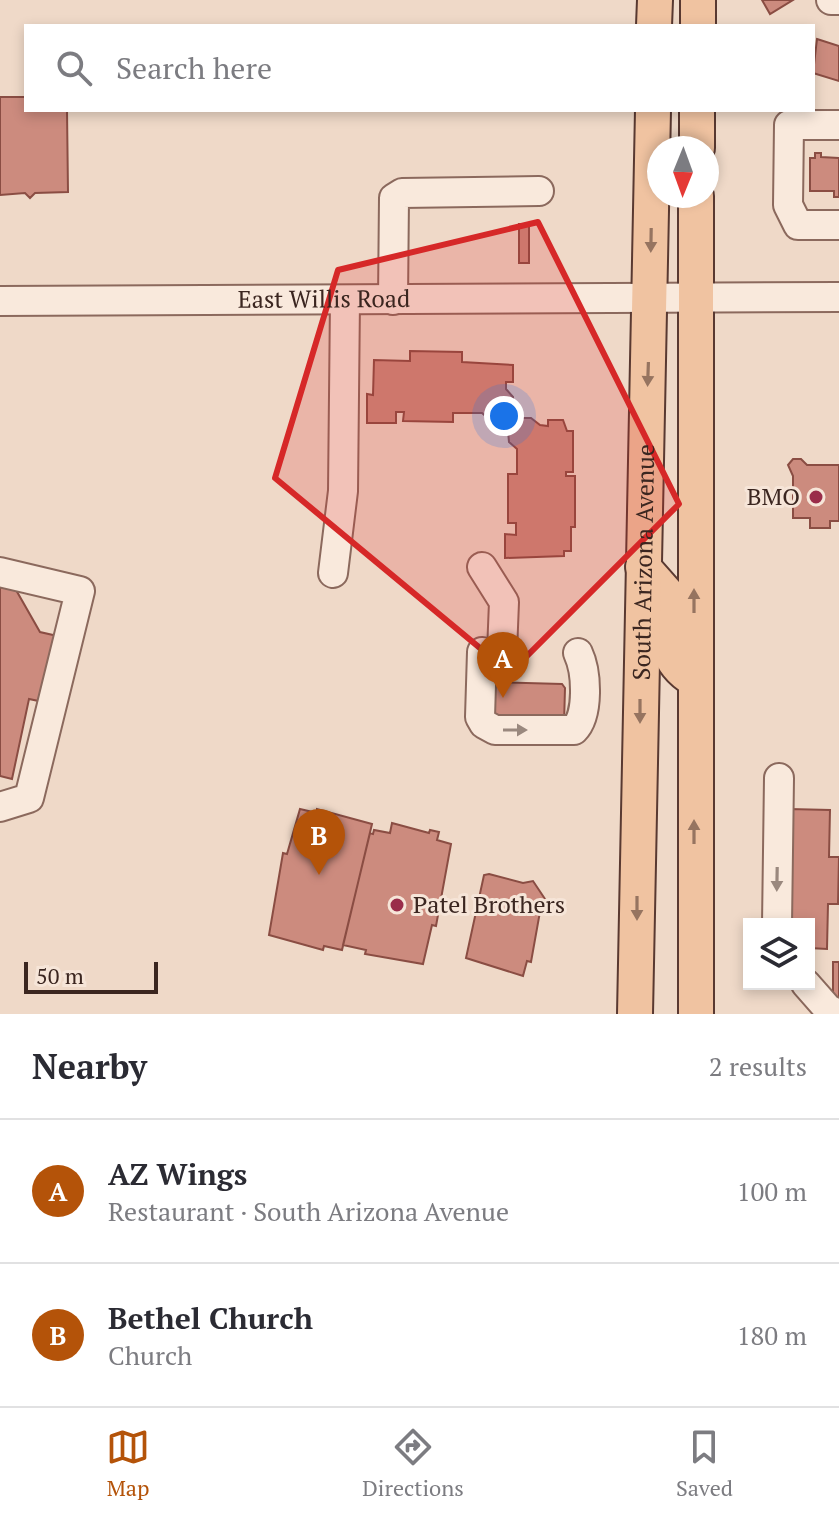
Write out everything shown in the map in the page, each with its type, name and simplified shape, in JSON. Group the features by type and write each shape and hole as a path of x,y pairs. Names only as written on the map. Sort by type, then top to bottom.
{"main road":[{"path":"654,24 655,0"},
{"path":"698,0 698,24"},
{"name":"South Arizona Avenue","path":"635,1014 653,112"},
{"path":"697,112 697,136"},
{"name":"South Arizona Avenue","path":"696,208 696,1014"},
{"path":"643,567 666,593 668,654 681,671 694,679"}],"street":[{"path":"831,0 839,0"},
{"path":"838,131 789,125 788,205 798,225 839,225"},
{"path":"393,300 394,198 402,193 539,191"},
{"name":"East Willis Road","path":"0,301 839,297"},
{"path":"333,573 343,491 345,300"},
{"path":"482,567 504,602 480,717 484,724 495,730 574,730 583,717 584,664 578,653"},
{"path":"0,572 80,591 29,798 0,807"},
{"path":"777,918 779,778"},
{"path":"811,990 828,1009 838,1014"}],"highlighted area":[{"path":"538,222 679,504 510,673 275,478 338,270"}],"building":[{"path":"762,0 793,0 770,14"},
{"path":"817,39 839,46 839,81 815,74"},
{"path":"0,97 24,97 24,112 67,112 68,192 35,193 30,198 25,193 0,195"},
{"path":"815,153 821,153 821,157 839,158 839,197 834,197 834,191 810,191 810,158 815,158"},
{"path":"519,224 529,224 529,263 519,263"},
{"path":"410,351 462,352 462,362 513,365 513,382 506,382 506,389 513,397 513,413 500,422 490,420 482,413 453,413 453,422 403,421 404,412 396,412 396,423 367,423 367,394 373,395 374,360 410,361"},
{"path":"519,418 531,418 540,425 548,426 548,420 563,420 567,431 573,431 573,472 566,472 566,476 575,476 575,527 571,527 571,551 564,551 564,556 505,558 505,534 516,535 516,523 508,523 508,474 517,474 517,449 509,442 508,431"},
{"name":"BMO","path":"793,459 801,459 807,465 839,465 839,521 830,521 830,528 810,528 810,518 793,518 793,476 788,465"},
{"path":"0,587 16,590 40,632 62,637 48,703 29,699 12,779 0,776"},
{"path":"493,682 562,684 565,688 564,724 492,722"},
{"path":"300,809 317,813 317,809 372,824 342,950 324,946 323,950 269,935 283,853 287,854"},
{"path":"789,809 830,810 829,857 839,857 838,904 828,904 827,949 815,948 815,918 786,918"},
{"name":"Patel Brothers","path":"392,823 429,833 430,830 439,832 437,840 451,844 436,926 432,925 423,964 365,954 366,950 343,945 370,833 373,834 374,830 390,833"},
{"path":"484,875 523,883 533,881 547,902 541,906 531,962 527,961 523,976 466,958"},
{"path":"833,962 839,962 839,1004 833,1004"}],"place":[{"name":"BMO","path":"816,497"},
{"name":"AZ Wings","path":"503,698"},
{"name":"Bethel Church","path":"319,875"},
{"name":"Patel Brothers","path":"397,905"}]}
